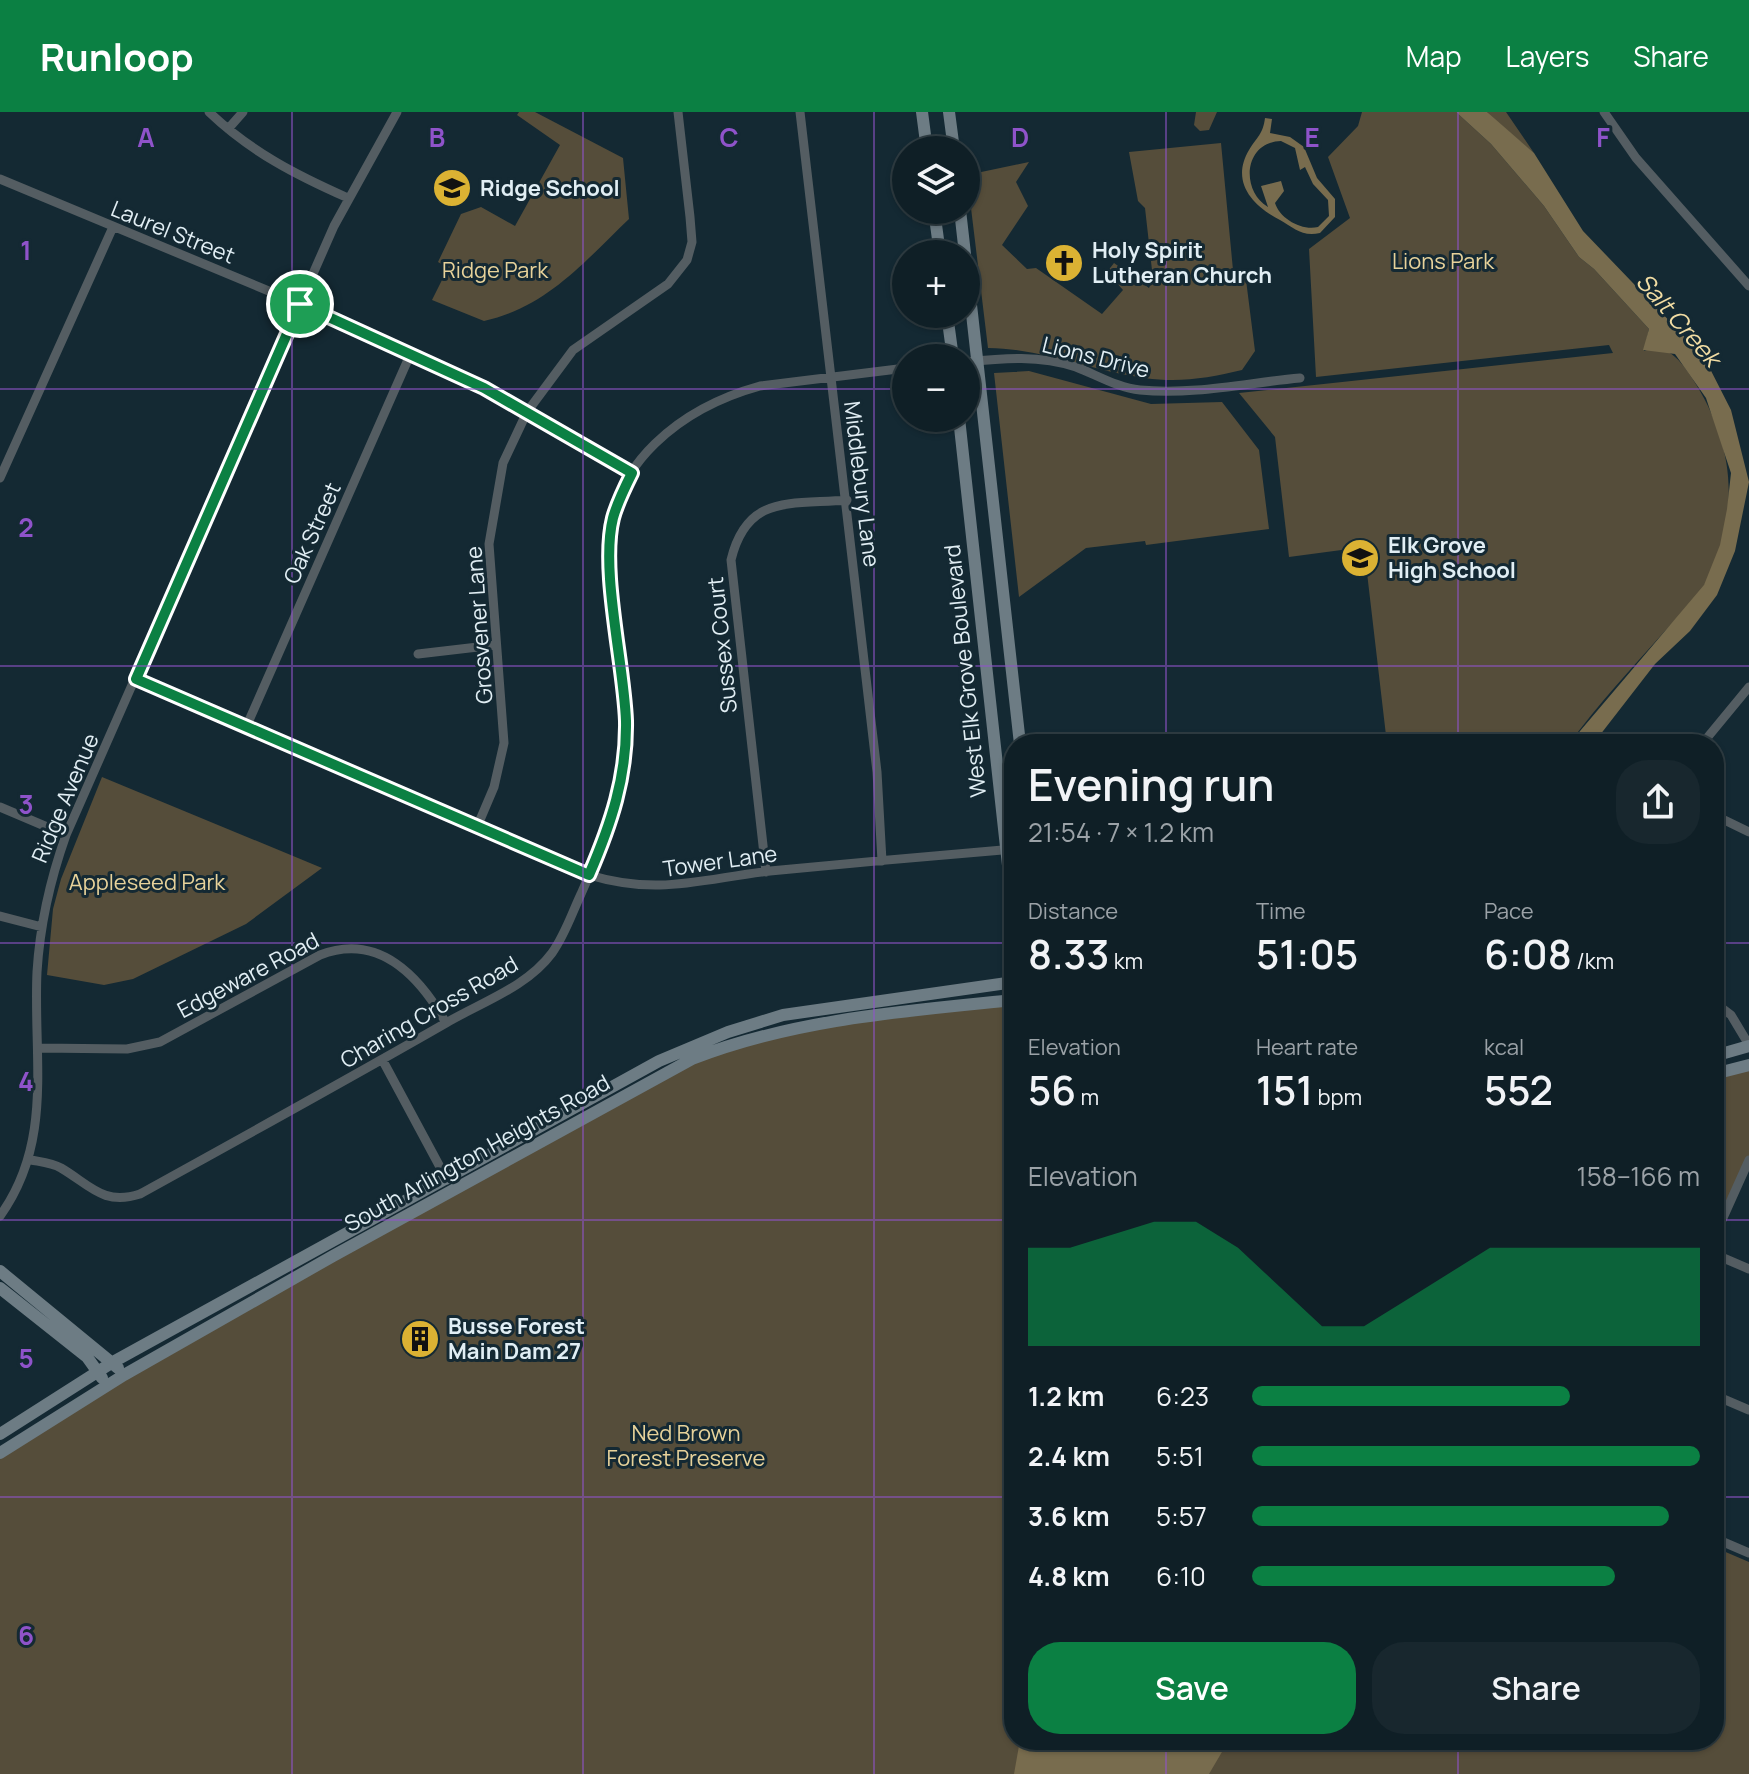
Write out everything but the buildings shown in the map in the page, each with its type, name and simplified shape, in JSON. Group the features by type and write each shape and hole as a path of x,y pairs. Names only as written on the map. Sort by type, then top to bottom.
{"main road":[{"path":"922,112 925,136"},
{"path":"949,112 952,136"},
{"name":"West Elk Grove Boulevard","path":"980,425 1019,734"},
{"name":"West Elk Grove Boulevard","path":"961,432 1004,806"},
{"name":"South Arlington Heights Road","path":"0,1434 113,1362 659,1061 740,1028 816,1007 1004,983"},
{"name":"South Arlington Heights Road","path":"0,1453 124,1375 692,1059 721,1048 823,1024 1004,1001"},
{"path":"1724,1053 1749,1045"},
{"path":"1724,1071 1749,1065"},
{"path":"0,1271 113,1362 124,1375"},
{"path":"0,1288 87,1357 107,1386"}],"street":[{"path":"209,112 276,165 348,198"},
{"path":"228,129 243,112"},
{"name":"Ridge Avenue","path":"0,1216 15,1195 31,1160 39,1048 37,973 47,887 66,835 300,304 348,198 397,112"},
{"name":"Grosvener Lane","path":"477,827 494,787 504,743 489,544 503,463 527,412 573,350 668,284 687,260 692,242 678,112"},
{"name":"Middlebury Lane","path":"800,112 877,772 882,861"},
{"path":"1604,112 1636,158 1749,286"},
{"name":"Laurel Street","path":"0,179 300,304 484,388 632,473"},
{"path":"0,478 113,227"},
{"name":"Oak Street","path":"247,725 410,355"},
{"name":"Lions Drive","path":"980,360 1016,358 1057,362 1137,390 1212,391 1246,383 1300,378"},
{"name":"Charing Cross Road","path":"31,1160 55,1165 99,1195 124,1199 140,1194 509,989 544,962 561,938 615,812 624,765 626,720 609,549 613,518 632,473 661,436 693,412 760,386 892,370"},
{"name":"Sussex Court","path":"766,872 731,560 737,535 752,517 772,506 847,500"},
{"path":"418,654 495,645"},
{"name":"Tower Lane","path":"136,679 589,875 627,885 664,888 766,872 1004,849"},
{"path":"1710,734 1749,687"},
{"path":"0,807 66,835"},
{"path":"1724,820 1749,832"},
{"path":"0,916 42,927"},
{"name":"Edgeware Road","path":"39,1048 127,1049 160,1042 320,955 344,948 368,952 410,972 427,990 446,1023"},
{"path":"1724,1010 1731,1015 1749,1045"},
{"path":"383,1061 447,1180"},
{"path":"1724,1216 1749,1160"},
{"path":"1724,1258 1749,1269"},
{"path":"1724,1399 1749,1410"},
{"path":"1724,1542 1749,1553"}],"green space":[{"name":"Ridge Park","path":"519,112 535,112 623,158 629,219 546,294 527,305 484,321 432,300 448,268 438,262 461,214 481,207 515,226 560,145 517,115"},
{"path":"1196,112 1217,112 1209,130 1200,131 1194,125"},
{"name":"Lions Park","path":"1362,112 1456,112 1491,144 1544,206 1579,257 1649,329 1644,351 1666,351 1683,365 1717,428 1725,454 1728,506 1716,559 1704,586 1577,734 1386,734 1364,547 1289,557 1275,437 1239,393 1613,353 1609,345 1316,377 1309,249 1350,218 1328,157 1358,126"},
{"path":"1487,112 1506,112 1534,153 1491,117"},
{"path":"1221,143 1233,270 1245,272 1255,351 1242,370 1194,379 1158,379 1125,375 1029,352 988,348 980,282 980,240 975,240 973,224 980,224 980,172 1029,162 1016,182 1028,206 1002,245 1027,269 1036,268 1102,314 1123,290 1107,272 1114,263 1149,288 1153,279 1145,208 1138,201 1129,152"},
{"path":"1029,371 1151,404 1222,402 1259,450 1269,529 1146,545 1145,541 1086,548 1019,597 994,373"},
{"name":"Appleseed Park","path":"102,777 322,868 246,924 133,979 104,985 47,975 53,909 61,879"},
{"name":"Ned Brown Forest Preserve","path":"1004,1001 1004,1750 1724,1750 1724,1551 1749,1562 1749,1774 0,1774 0,1453 128,1373 692,1059 773,1034"},
{"path":"1749,1065 1749,1163 1724,1217 1724,1071"}],"shaded area":[{"path":"1456,112 1487,112 1534,153 1583,231 1704,357 1731,410 1749,482 1735,551 1717,595 1690,631 1655,664 1601,734 1577,734 1704,585 1720,545 1731,473 1706,398 1675,354 1643,350 1649,329 1579,257 1544,206 1491,144"},
{"path":"1265,118 1272,119 1270,133 1290,137 1304,147 1317,178 1335,199 1335,217 1320,233 1308,234 1294,229 1261,208 1247,192 1243,183 1244,162 1261,132","holes":["1281,141 1295,148 1300,170 1305,167 1313,184 1328,200 1329,216 1318,227 1299,225 1282,214 1275,203 1284,191 1281,181 1261,186 1268,207 1253,190 1250,168 1259,149"]},
{"path":"1018,1750 1223,1750 1209,1774 1014,1774"}],"place":[{"name":"Ridge School","path":"452,188"},
{"name":"Holy Spirit Lutheran Church","path":"1064,263"},
{"name":"Elk Grove High School","path":"1360,558"},
{"name":"Busse Forest Main Dam 27","path":"420,1339"}],"route":[{"path":"300,304 484,388 632,473 613,518 609,549 626,720 624,765 615,812 589,875 136,679 236,444 300,304"}],"water label":[{"name":"Salt Creek","path":"1678,320"}]}
